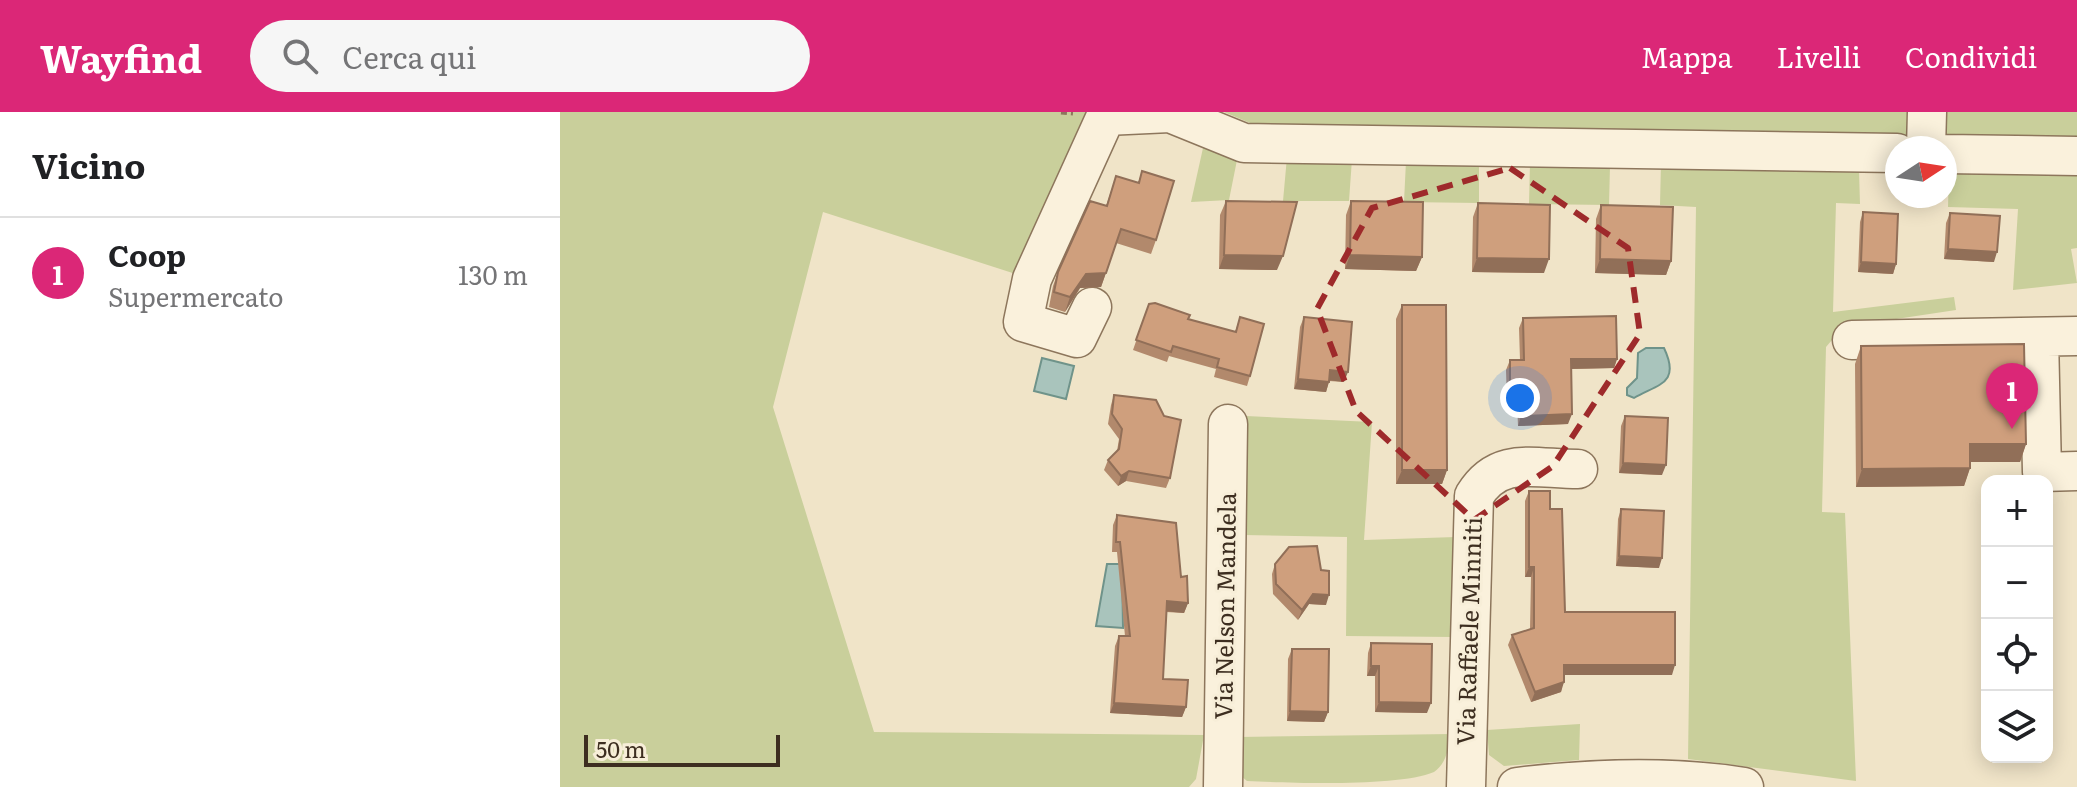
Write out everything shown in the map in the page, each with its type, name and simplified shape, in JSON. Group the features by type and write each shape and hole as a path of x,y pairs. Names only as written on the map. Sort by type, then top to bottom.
{"street":[{"path":"1926,136 1927,112"},
{"path":"1092,307 1077,338 1023,322 1032,279 1106,116 1170,113 1244,143 1885,153"},
{"path":"1957,154 2077,156"},
{"path":"1852,340 2077,336"},
{"path":"2039,337 2042,472 2077,471"},
{"name":"Via Nelson Mandela","path":"1223,787 1228,424"},
{"name":"Via Raffaele Minniti","path":"1466,787 1474,496 1485,478 1501,468 1578,469"},
{"path":"1517,787 1557,782 1695,779 1744,787"}],"highlighted area":[{"path":"1510,168 1628,248 1640,334 1553,466 1474,520 1356,411 1317,309 1372,208"}],"green space":[{"path":"560,112 1098,112 1022,276 823,212 773,407 874,732 1204,735 1196,779 1189,787 560,787"},
{"path":"1224,112 1912,112 1912,136 1262,128"},
{"path":"1945,112 2077,112 2077,138 1944,136"},
{"path":"1203,148 1237,160 1229,200 1191,202"},
{"path":"1287,157 1352,159 1349,201 1283,201"},
{"path":"1406,161 1479,163 1479,203 1404,202"},
{"path":"1530,163 1610,166 1609,205 1529,204"},
{"path":"1661,163 1859,170 1860,204 1836,203 1833,312 1954,297 1956,310 1843,327 1826,347 1822,512 1845,513 1856,781 1688,759 1696,207 1660,205"},
{"path":"1957,170 2077,172 2077,248 2071,249 2077,283 2013,290 2018,209 1957,207"},
{"path":"1246,416 1372,422 1364,540 1456,537 1454,637 1346,636 1347,537 1243,535"},
{"path":"1580,724 1579,760 1504,766 1489,755 1487,730"},
{"path":"1451,734 1442,764 1434,772 1418,777 1316,783 1247,781 1240,775 1239,737"}],"water":[{"path":"1646,348 1664,348 1670,369 1659,386 1634,398 1627,395 1627,388 1637,378 1638,353"},
{"path":"1042,358 1074,366 1066,399 1034,391"},
{"path":"1107,564 1122,564 1123,628 1096,626"}],"building":[{"path":"1142,171 1174,181 1156,240 1121,229 1106,273 1086,274 1070,297 1054,292 1058,272 1090,201 1107,206 1116,176 1139,183"},
{"path":"1226,201 1297,202 1283,256 1224,255"},
{"path":"1351,201 1423,202 1422,257 1350,255"},
{"path":"1478,203 1550,205 1549,259 1477,258"},
{"path":"1601,205 1673,207 1671,261 1600,259"},
{"path":"1863,212 1898,214 1896,264 1861,262"},
{"path":"1950,213 2000,216 1997,252 1948,249"},
{"path":"1155,303 1190,315 1188,319 1236,332 1240,317 1264,324 1250,376 1217,367 1219,359 1173,346 1171,352 1136,340 1149,304"},
{"path":"1402,305 1446,305 1447,470 1402,470"},
{"path":"1616,316 1617,359 1571,359 1572,414 1521,416 1521,392 1510,392 1510,360 1524,360 1523,318"},
{"path":"1304,317 1352,322 1348,372 1330,370 1329,382 1298,379"},
{"path":"2024,344 2026,444 1970,444 1970,468 1862,469 1861,346"},
{"path":"1114,395 1156,400 1164,416 1181,420 1170,478 1129,471 1121,476 1108,460 1119,449 1122,429 1112,414"},
{"path":"1625,416 1668,418 1666,465 1623,463"},
{"path":"1529,491 1550,491 1550,509 1562,509 1565,612 1675,612 1675,665 1564,665 1564,682 1535,692 1512,635 1534,628 1534,567 1529,567"},
{"path":"1621,509 1664,511 1662,558 1619,556"},
{"path":"1117,515 1176,523 1181,577 1187,576 1188,603 1167,601 1163,679 1188,680 1186,707 1114,703 1119,636 1130,636 1120,542 1116,542"},
{"path":"1317,546 1321,570 1329,571 1329,595 1313,594 1302,610 1276,584 1275,564 1289,547"},
{"path":"1371,643 1432,644 1431,703 1379,702 1379,666 1371,666"},
{"path":"1292,649 1329,649 1328,712 1290,711"}],"place":[{"name":"Coop","path":"2012,429"}]}
